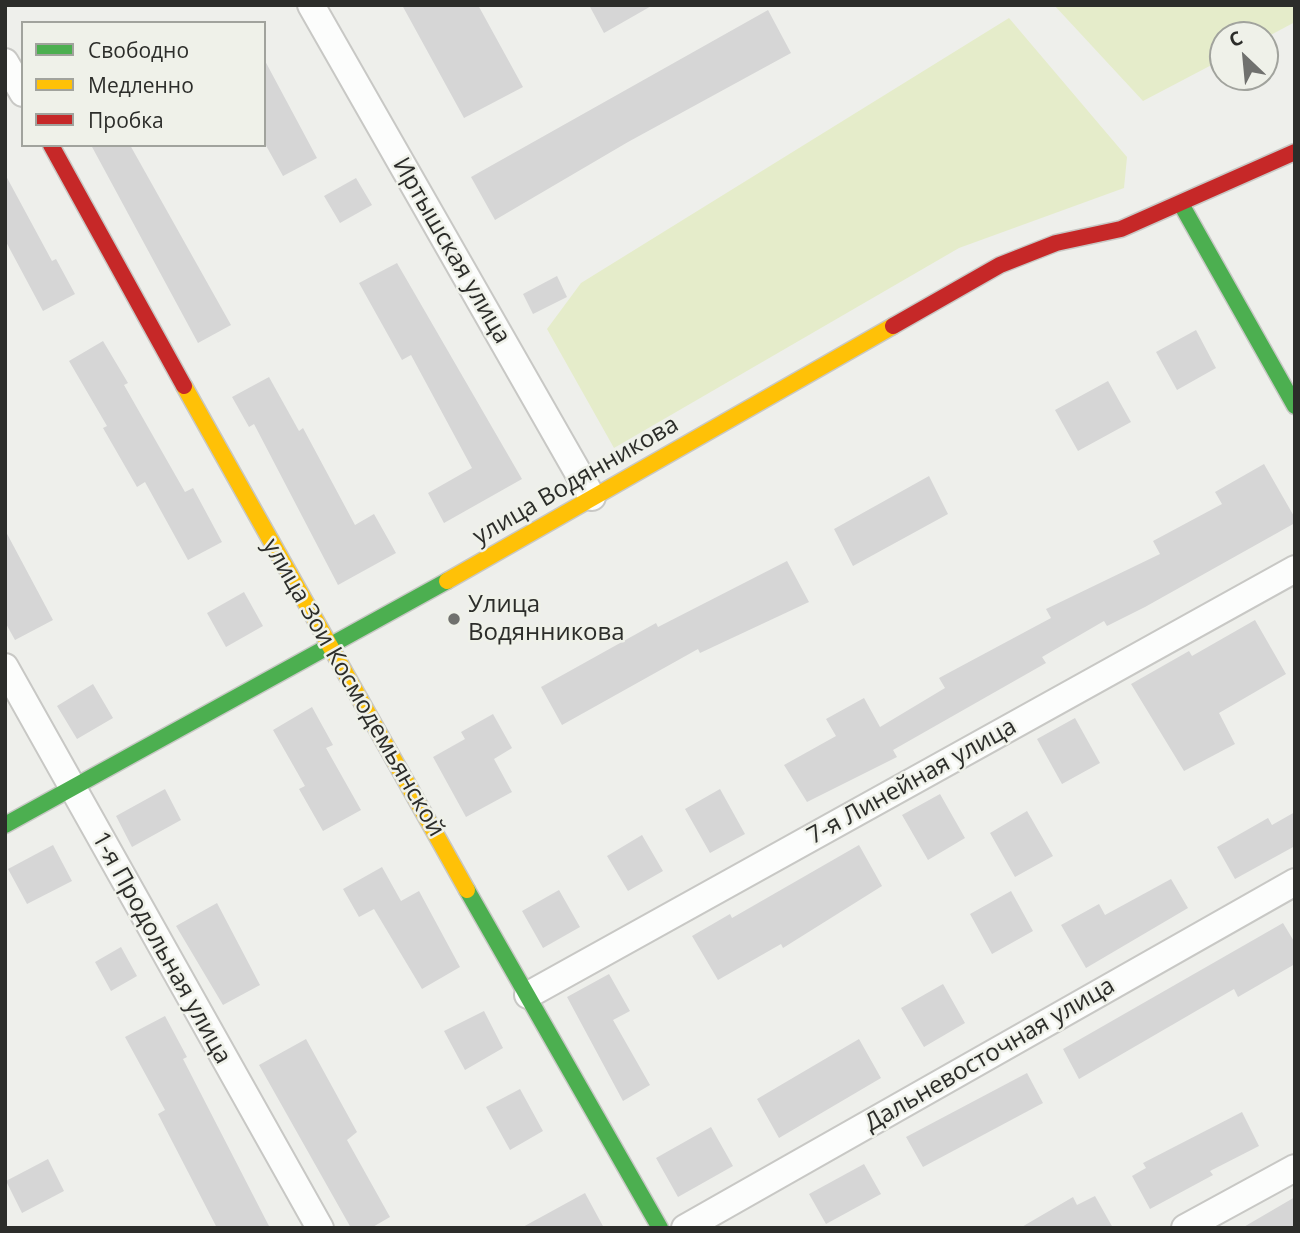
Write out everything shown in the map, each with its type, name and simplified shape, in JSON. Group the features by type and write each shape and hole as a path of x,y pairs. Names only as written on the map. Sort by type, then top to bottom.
{"street":[{"name":"Иртышская улица","path":"311,5 592,497"},
{"path":"5,62 21,90"},
{"name":"улица Зои Космодемьянской","path":"52,147 328,647 660,1228"},
{"name":"улица Водянникова","path":"5,825 328,647 1000,265 1056,243 1121,229 1295,152"},
{"path":"1181,204 1295,406"},
{"name":"7-я Линейная улица","path":"528,995 1295,569"},
{"name":"1-я Продольная улица","path":"5,667 320,1228"},
{"name":"Дальневосточная улица","path":"685,1228 1295,882"},
{"path":"1185,1228 1295,1168"}],"green space":[{"path":"1054,5 1295,5 1295,22 1279,31 1279,21 1209,21 1209,66 1143,101"},
{"path":"1009,18 1127,157 1124,188 959,248 614,448 547,329 581,283"}],"building":[{"path":"402,5 478,5 523,87 464,118"},
{"path":"589,5 653,5 604,33"},
{"path":"768,10 791,53 628,142 495,220 471,177"},
{"path":"266,63 317,158 283,176 266,146"},
{"path":"92,147 131,147 231,325 198,343"},
{"path":"5,174 52,261 56,259 75,294 43,311 5,240"},
{"path":"356,178 372,205 340,223 324,196"},
{"path":"397,263 522,479 444,523 428,493 472,468 411,355 402,360 359,283"},
{"path":"557,276 567,297 533,314 523,294"},
{"path":"1196,330 1216,368 1177,390 1156,352"},
{"path":"103,341 128,383 124,385 185,492 193,488 222,542 188,560 145,482 137,487 103,428 107,426 69,361"},
{"path":"269,377 299,431 303,428 355,525 374,514 396,553 338,585 254,424 249,427 232,397"},
{"path":"1108,381 1131,422 1078,451 1055,410"},
{"path":"1264,464 1295,518 1295,523 1145,607 1107,626 1104,621 1042,657 1046,663 893,750 897,757 807,802 784,765 836,736 826,719 864,698 880,727 945,688 939,678 1051,618 1046,609 1160,554 1153,541 1222,504 1215,492"},
{"path":"929,476 948,514 853,566 834,529"},
{"path":"5,530 53,620 15,640 5,622"},
{"path":"787,561 809,602 700,653 698,649 562,725 541,687 656,623 658,627"},
{"path":"244,592 263,626 226,647 207,613"},
{"path":"1255,620 1286,674 1219,713 1235,744 1184,771 1131,684 1189,651 1192,656"},
{"path":"93,684 113,718 77,739 57,706"},
{"path":"312,707 333,745 326,748 361,810 323,831 299,789 305,786 273,730"},
{"path":"493,714 512,748 494,759 512,792 466,817 433,757 465,739 461,732"},
{"path":"1075,718 1100,763 1062,784 1037,739"},
{"path":"165,789 181,820 132,847 116,816"},
{"path":"720,789 745,834 710,853 685,809"},
{"path":"940,794 965,838 928,860 902,815"},
{"path":"1027,811 1053,856 1015,877 990,833"},
{"path":"1295,812 1295,846 1235,879 1217,847 1268,818 1272,825"},
{"path":"642,835 663,871 628,891 607,856"},
{"path":"53,845 72,881 27,904 8,869"},
{"path":"859,845 882,886 783,948 781,944 718,980 692,936 730,914 732,918"},
{"path":"382,867 401,901 419,891 460,967 422,989 374,909 359,917 343,889"},
{"path":"1171,879 1188,908 1086,968 1061,925 1099,904 1105,915"},
{"path":"559,890 580,927 543,948 522,911"},
{"path":"1011,891 1033,931 992,954 970,914"},
{"path":"217,903 260,985 223,1005 176,926"},
{"path":"1283,923 1295,943 1295,964 1238,997 1234,989 1079,1079 1063,1049"},
{"path":"121,947 137,976 111,991 95,962"},
{"path":"609,974 630,1011 613,1020 650,1085 623,1101 567,997"},
{"path":"943,984 965,1023 924,1047 901,1008"},
{"path":"484,1011 503,1048 465,1070 444,1031"},
{"path":"165,1016 187,1057 183,1059 270,1228 217,1228 158,1114 165,1110 125,1037"},
{"path":"306,1039 357,1132 347,1140 390,1217 371,1228 351,1228 259,1065"},
{"path":"859,1039 881,1078 779,1138 757,1099"},
{"path":"1027,1073 1043,1103 923,1167 906,1137"},
{"path":"520,1089 543,1131 510,1150 486,1107"},
{"path":"1242,1112 1259,1146 1210,1171 1213,1175 1150,1209 1132,1176 1146,1168 1143,1163"},
{"path":"711,1127 733,1166 678,1197 656,1158"},
{"path":"48,1159 64,1191 22,1213 6,1181"},
{"path":"864,1164 881,1194 826,1224 809,1194"},
{"path":"585,1193 604,1228 521,1228"},
{"path":"1095,1196 1113,1228 1020,1228 1073,1197 1077,1205"},
{"path":"1295,1197 1295,1228 1242,1228"}],"traffic: fast":[{"path":"1181,204 1295,406"},
{"path":"5,825 447,581"},
{"path":"467,890 660,1228"}],"traffic: slow":[{"path":"447,581 893,326"},
{"path":"184,386 467,890"}],"traffic: jam":[{"path":"52,147 184,386"},
{"path":"893,326 1000,265 1056,243 1121,229 1295,152"}],"place":[{"name":"Улица Водянникова","path":"454,619"}]}
